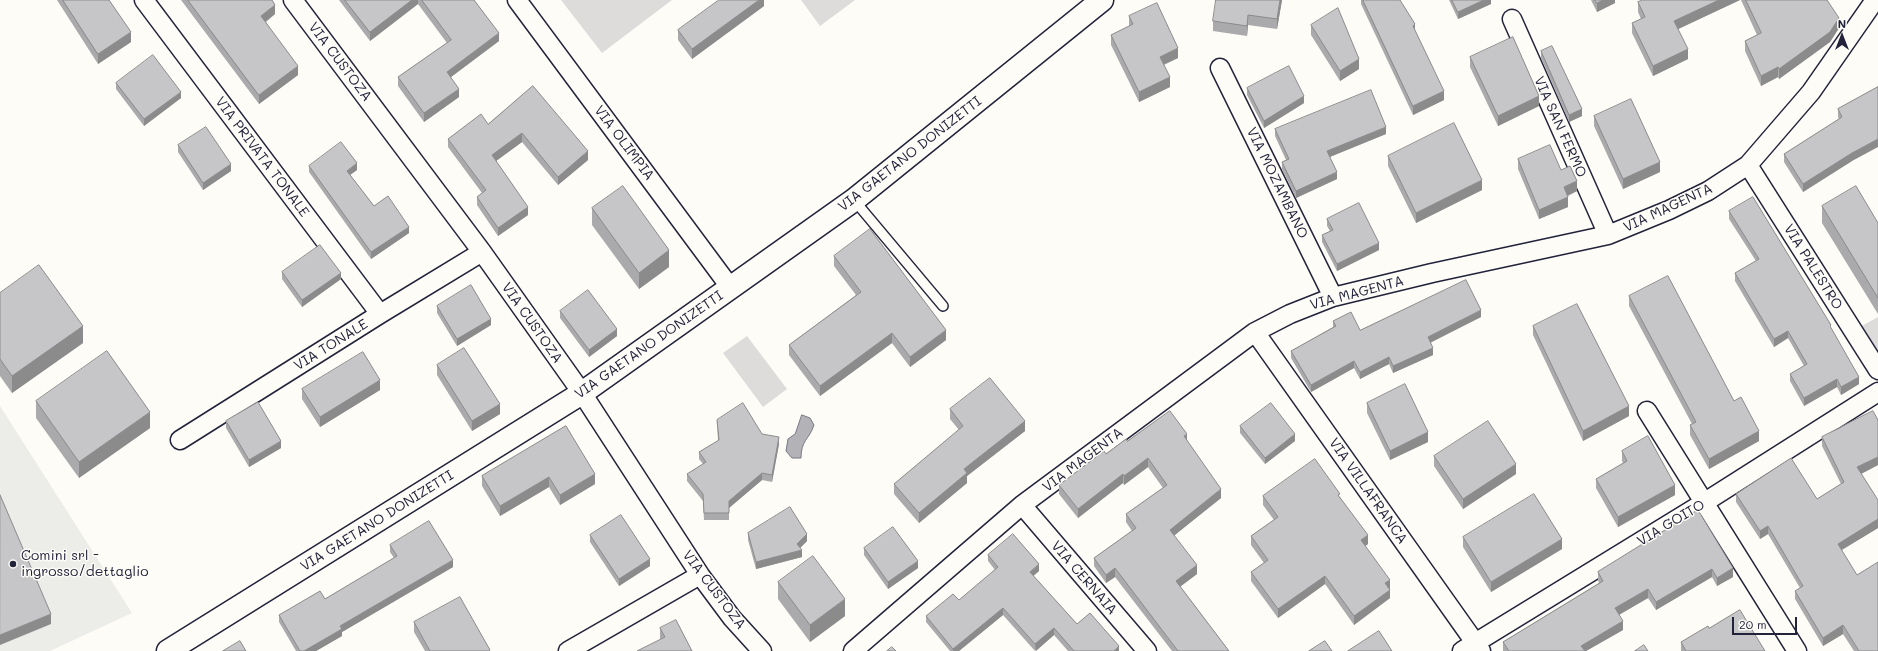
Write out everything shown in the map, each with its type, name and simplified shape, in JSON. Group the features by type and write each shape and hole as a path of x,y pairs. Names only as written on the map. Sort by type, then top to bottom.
{"street":[{"name":"VIA PRIVATA TONALE","path":"144,0 380,314"},
{"name":"VIA CUSTOZA","path":"293,0 482,252 582,393 700,575 732,618 762,651"},
{"name":"VIA OLIMPIA","path":"517,0 730,287"},
{"name":"VIA GAETANO DONIZETTI","path":"168,651 582,393 854,200 1102,0"},
{"name":"VIA MAGENTA","path":"853,651 1022,505 1255,332 1290,314 1333,297 1432,273 1608,235 1669,210 1708,191 1748,165 1811,92 1875,0"},
{"name":"VIA SAN FERMO","path":"1512,20 1608,235"},
{"name":"VIA MOZAMBANO","path":"1220,68 1333,297"},
{"name":"VIA PALESTRO","path":"1748,165 1878,370"},
{"name":"VIA TONALE","path":"180,440 380,314 482,252"},
{"name":"VIA VILLAFRANCA","path":"1255,332 1473,648"},
{"name":"VIA GOITO","path":"1473,648 1878,392"},
{"path":"1647,411 1797,651"},
{"name":"VIA CERNAIA","path":"1022,505 1147,651"},
{"path":"568,651 700,575"}],"lane":[{"path":"854,200 943,306"}],"shaded area":[{"path":"561,0 672,0 602,53"},
{"path":"801,0 855,0 820,26"},
{"path":"1878,317 1878,356 1860,327"},
{"path":"747,336 787,389 763,407 723,353"},
{"path":"0,406 132,613 50,651 0,651"},
{"path":"802,415 810,418 814,425 802,447 801,458 792,458 786,451 788,439 795,434"}],"building":[{"path":"63,0 109,0 131,32 98,54"},
{"path":"188,0 272,0 275,5 261,16 298,66 259,95"},
{"path":"345,0 412,0 370,32"},
{"path":"422,0 474,0 499,33 447,72 459,89 424,113 398,77 451,40"},
{"path":"719,0 759,0 692,49 678,30"},
{"path":"1216,0 1280,0 1277,19 1248,15 1247,26 1213,21"},
{"path":"1363,0 1400,0 1415,24 1413,26 1444,91 1413,106"},
{"path":"1452,0 1484,0 1458,12"},
{"path":"1595,0 1603,0 1597,3"},
{"path":"1643,0 1719,0 1674,21 1688,49 1653,66 1632,23 1645,17 1638,2"},
{"path":"1746,0 1827,0 1839,18 1830,32 1779,69 1778,67 1761,76 1745,41 1761,33"},
{"path":"1157,3 1178,48 1160,57 1170,77 1139,92 1111,35 1133,24 1129,16"},
{"path":"1338,8 1359,59 1340,71 1311,25"},
{"path":"1513,37 1539,96 1498,116 1470,57"},
{"path":"1552,46 1582,109 1569,115 1541,51"},
{"path":"153,55 181,92 144,119 116,83"},
{"path":"1289,66 1304,96 1264,121 1247,88"},
{"path":"533,86 588,151 558,177 522,133 492,155 528,207 498,228 477,197 486,190 448,139 481,114 488,124"},
{"path":"1878,87 1878,139 1852,153 1803,184 1784,154 1842,117 1838,109"},
{"path":"1371,90 1386,127 1327,151 1337,172 1296,191 1282,162 1289,159 1275,129"},
{"path":"1631,99 1660,162 1623,179 1594,116"},
{"path":"1454,123 1482,180 1416,213 1388,156"},
{"path":"206,127 231,164 203,183 178,145"},
{"path":"341,142 357,163 347,171 374,206 388,196 409,227 371,252 309,166"},
{"path":"1550,145 1561,170 1570,166 1577,181 1564,187 1568,197 1539,210 1518,159"},
{"path":"623,186 669,250 639,273 592,208"},
{"path":"1856,186 1878,223 1878,298 1822,206"},
{"path":"1753,197 1831,325 1830,326 1859,377 1841,387 1837,379 1804,398 1790,374 1807,364 1788,331 1774,339 1735,273 1759,259 1729,211"},
{"path":"1359,203 1379,243 1337,264 1322,235 1333,230 1327,219"},
{"path":"870,229 946,330 910,357 892,333 820,386 789,345 861,292 834,256"},
{"path":"320,245 341,273 302,300 282,272"},
{"path":"39,265 83,326 12,376 0,359 0,293"},
{"path":"1668,276 1734,401 1741,397 1759,431 1709,459 1690,425 1696,422 1629,296"},
{"path":"1466,280 1481,310 1428,337 1433,348 1393,366 1389,357 1360,372 1354,361 1311,385 1291,351 1336,326 1333,321 1351,312 1360,330"},
{"path":"471,285 491,319 457,339 437,306"},
{"path":"588,290 617,329 589,350 560,311"},
{"path":"1577,304 1629,406 1583,431 1533,326"},
{"path":"464,348 500,404 472,421 437,365"},
{"path":"107,351 150,412 79,462 36,401"},
{"path":"363,352 380,380 320,417 302,389"},
{"path":"990,378 1025,421 964,469 967,473 919,513 894,484 963,426 950,409"},
{"path":"1405,384 1428,432 1390,451 1367,403"},
{"path":"258,402 281,441 249,460 226,421"},
{"path":"743,403 762,434 779,437 772,475 762,473 729,501 729,513 704,513 703,494 687,474 706,462 699,452 719,440 717,420"},
{"path":"1271,403 1295,434 1265,458 1240,426"},
{"path":"1170,411 1187,434 1184,436 1221,489 1170,530 1197,565 1176,581 1229,651 1178,651 1115,568 1106,575 1094,558 1136,528 1126,514 1167,485 1148,458 1124,476 1123,474 1078,509 1059,485 1104,451 1106,454 1126,439 1127,441"},
{"path":"1873,411 1878,420 1878,457 1857,467 1878,500 1878,519 1838,544 1857,575 1878,562 1878,651 1859,651 1843,625 1823,638 1795,591 1803,586 1768,526 1760,531 1736,494 1791,458 1817,499 1844,482 1822,437"},
{"path":"1488,421 1516,464 1463,499 1434,456"},
{"path":"566,426 595,474 560,495 549,477 500,506 482,476"},
{"path":"1648,436 1675,485 1618,517 1596,479 1627,461 1622,451"},
{"path":"1315,459 1340,494 1338,495 1368,535 1361,540 1390,580 1385,583 1390,590 1354,616 1325,576 1278,609 1251,572 1268,560 1251,536 1278,517 1263,496"},
{"path":"1534,494 1562,539 1491,582 1463,537"},
{"name":"Comini srl - ingrosso/dettaglio","path":"0,495 51,614 0,635"},
{"path":"790,507 807,534 797,544 802,550 756,562 748,533"},
{"path":"1698,510 1733,568 1717,578 1712,569 1656,602 1648,589 1615,608 1623,621 1581,646 1585,651 1509,651 1503,642 1603,581 1598,572"},
{"path":"621,515 650,559 619,579 590,535"},
{"path":"429,521 453,560 340,626 342,629 304,651 300,651 279,615 320,591 325,599 397,556 390,545"},
{"path":"893,527 918,561 888,582 864,548"},
{"path":"1013,534 1039,564 1030,572 1077,624 1090,613 1119,646 1114,651 1074,651 1054,628 1035,644 1003,608 953,649 926,616 953,594 959,600 998,567 988,555"},
{"path":"813,556 845,599 810,625 778,582"},
{"path":"460,597 490,650 430,651 414,622"},
{"path":"1740,610 1765,651 1686,651 1681,642"},
{"path":"676,620 692,651 637,651 665,637 660,628"},
{"path":"1379,631 1392,651 1348,651"},
{"path":"240,641 246,651 223,651"},
{"path":"1325,641 1332,651 1309,651"},
{"path":"1644,645 1648,651 1635,651"},
{"path":"892,647 896,651 887,651"}],"place":[{"name":"Comini srl - ingrosso/dettaglio","path":"13,564"}]}
